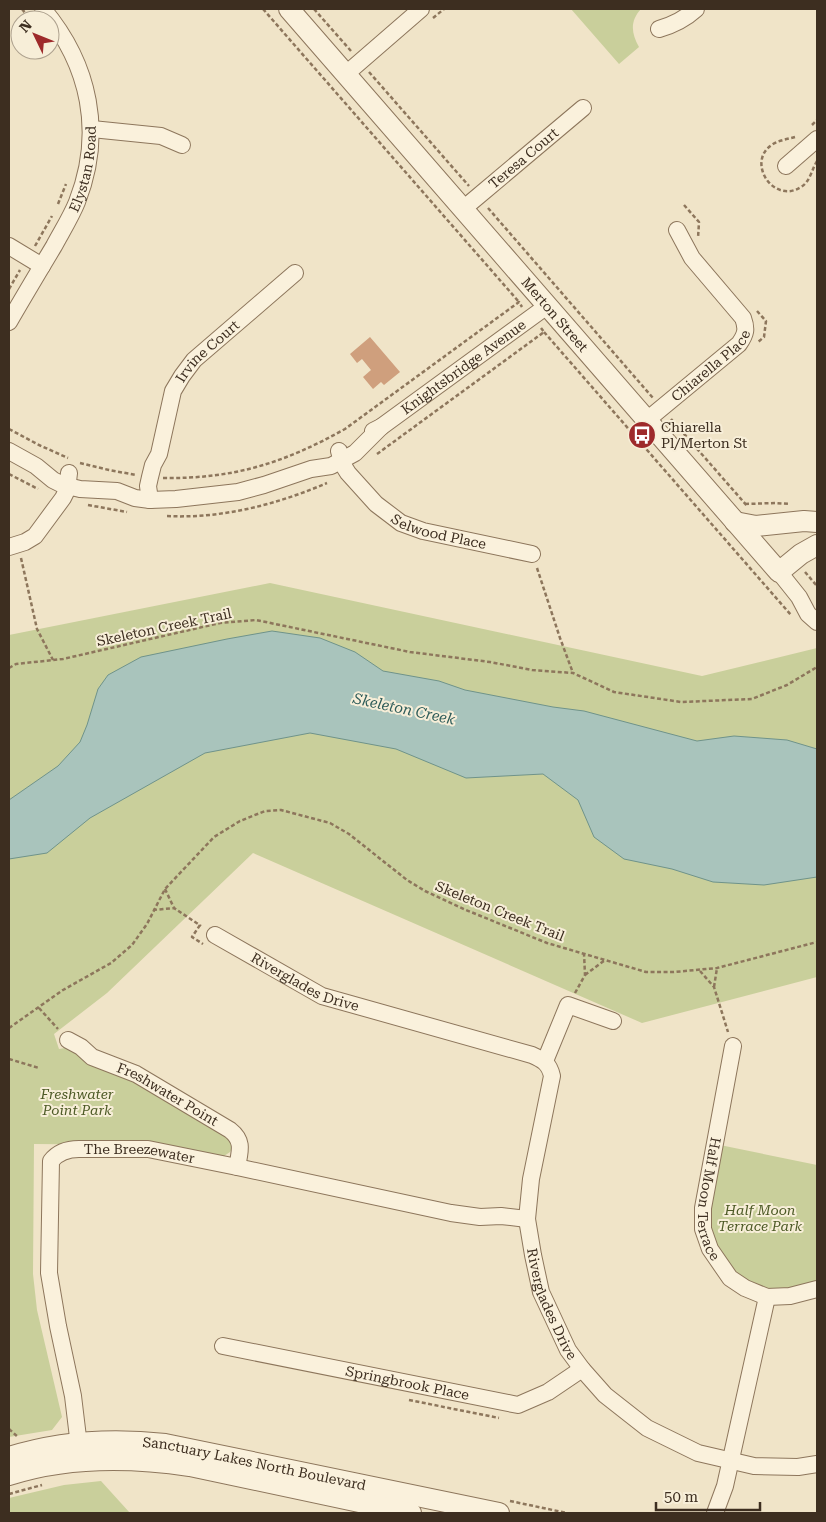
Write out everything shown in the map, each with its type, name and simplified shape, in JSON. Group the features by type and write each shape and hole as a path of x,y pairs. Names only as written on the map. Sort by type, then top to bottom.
{"street":[{"name":"Elystan Road","path":"9,322 68,220 77,202 88,167 92,130 89,106 78,66 61,32 43,9"},
{"name":"Merton Street","path":"289,9 353,68 470,202 539,312 654,414 736,522 787,566 808,614 817,622"},
{"path":"353,68 421,9"},
{"path":"659,30 672,26 696,9"},
{"name":"Teresa Court","path":"470,202 583,108"},
{"path":"92,130 160,136 169,138 182,145"},
{"path":"786,166 817,139"},
{"name":"Chiarella Place","path":"654,414 739,344 745,335 746,327 738,311 704,275 692,258 677,230"},
{"path":"9,246 42,266"},
{"name":"Irvine Court","path":"152,487 173,391 194,360 295,273"},
{"name":"Knightsbridge Avenue","path":"9,451 65,484 117,492 135,498 152,487 176,499 238,492 311,470 347,465 381,427 539,312"},
{"name":"Selwood Place","path":"347,465 368,497 384,511 411,528 532,554"},
{"path":"13,546 30,540 34,536 65,484"},
{"path":"736,522 759,526 804,521 817,522"},
{"path":"787,566 817,545"},
{"name":"Riverglades Drive","path":"210,940 322,996 532,1055 545,1061 550,1067 552,1076 531,1179 528,1219 541,1292 568,1350 582,1369 606,1395 647,1428 698,1454 754,1466 798,1467 817,1464"},
{"path":"545,1061 568,1005 613,1021"},
{"name":"Freshwater Point","path":"68,1040 81,1047 92,1058 136,1074 230,1130 238,1136 240,1151 237,1166"},
{"name":"Half Moon Terrace","path":"733,1046 703,1208 703,1229 710,1249 730,1278 745,1288 767,1297 790,1296 817,1289"},
{"name":"The Breezewater","path":"79,1452 74,1405 49,1273 51,1161 56,1155 70,1149 148,1149 237,1166 452,1214 480,1218 501,1216 528,1219"},
{"path":"718,1510 767,1297"},
{"name":"Springbrook Place","path":"223,1346 518,1405 548,1392 582,1369"},
{"name":"Sanctuary Lakes North Boulevard","path":"9,1475 79,1452 131,1440 201,1450 499,1513"},
{"name":"Sanctuary Lakes North Boulevard","path":"9,1456 39,1449 183,1465 412,1513"}],"path":[{"path":"263,9 519,302 539,312 544,332 793,618"},
{"path":"314,9 353,68 654,414 753,513 759,526"},
{"path":"58,206 66,183"},
{"path":"9,289 53,215"},
{"path":"9,474 65,484 109,470 152,487 245,471 284,459 314,446 352,424 519,302"},
{"path":"377,454 544,332"},
{"path":"9,428 39,445 65,484 90,506 131,513"},
{"path":"164,515 181,517 229,513 247,509 310,490 347,465"},
{"path":"744,504 792,504"},
{"path":"13,546 37,629 53,660"},
{"path":"532,554 573,673"},
{"path":"787,566 817,586"},
{"name":"Skeleton Creek Trail","path":"9,668 16,664 53,660 220,623 256,620 410,652 490,662 532,670 573,673 614,692 681,702 752,699 787,685 817,667"},
{"name":"Skeleton Creek Trail","path":"9,1028 63,990 111,962 132,945 147,924 165,889 214,837 240,821 265,811 281,810 330,823 349,834 425,891 547,943 646,972 700,971 817,942"},
{"path":"165,889 174,908 200,925 210,940"},
{"path":"153,910 174,908"},
{"path":"200,925 192,937 210,940"},
{"path":"584,953 585,975"},
{"path":"568,1005 585,975 605,960"},
{"path":"714,987 717,968"},
{"path":"700,971 714,987 733,1046"},
{"path":"39,1008 68,1040"},
{"path":"9,1059 39,1068"},
{"path":"9,1429 18,1437"},
{"path":"9,1494 44,1485"}],"green space":[{"path":"571,9 641,9 633,23 634,37 639,47 619,64"},
{"name":"Freshwater Point Park","path":"270,583 702,676 817,648 817,977 642,1023 253,853 107,993 54,1034 59,1049 72,1049 144,1086 229,1134 233,1147 230,1152 221,1158 149,1145 34,1144 33,1274 37,1310 62,1417 52,1430 9,1437 9,635"},
{"name":"Half Moon Terrace Park","path":"715,1144 817,1165 817,1289 767,1297 719,1263 703,1208"},
{"path":"101,1481 130,1513 9,1513 9,1498 64,1485"}],"water":[{"name":"Skeleton Creek","path":"272,631 320,638 355,652 383,671 439,681 465,690 584,711 697,741 734,736 787,740 817,749 817,877 764,885 713,882 672,869 624,859 594,837 578,800 543,774 466,778 396,749 310,733 205,753 90,818 47,853 9,859 9,800 58,766 80,742 98,689 108,675 141,657"}],"building":[{"path":"370,337 400,372 384,385 381,382 373,389 363,377 371,370 362,359 357,363 350,354"}],"place":[{"name":"Chiarella Pl/Merton St","path":"642,435"}]}
